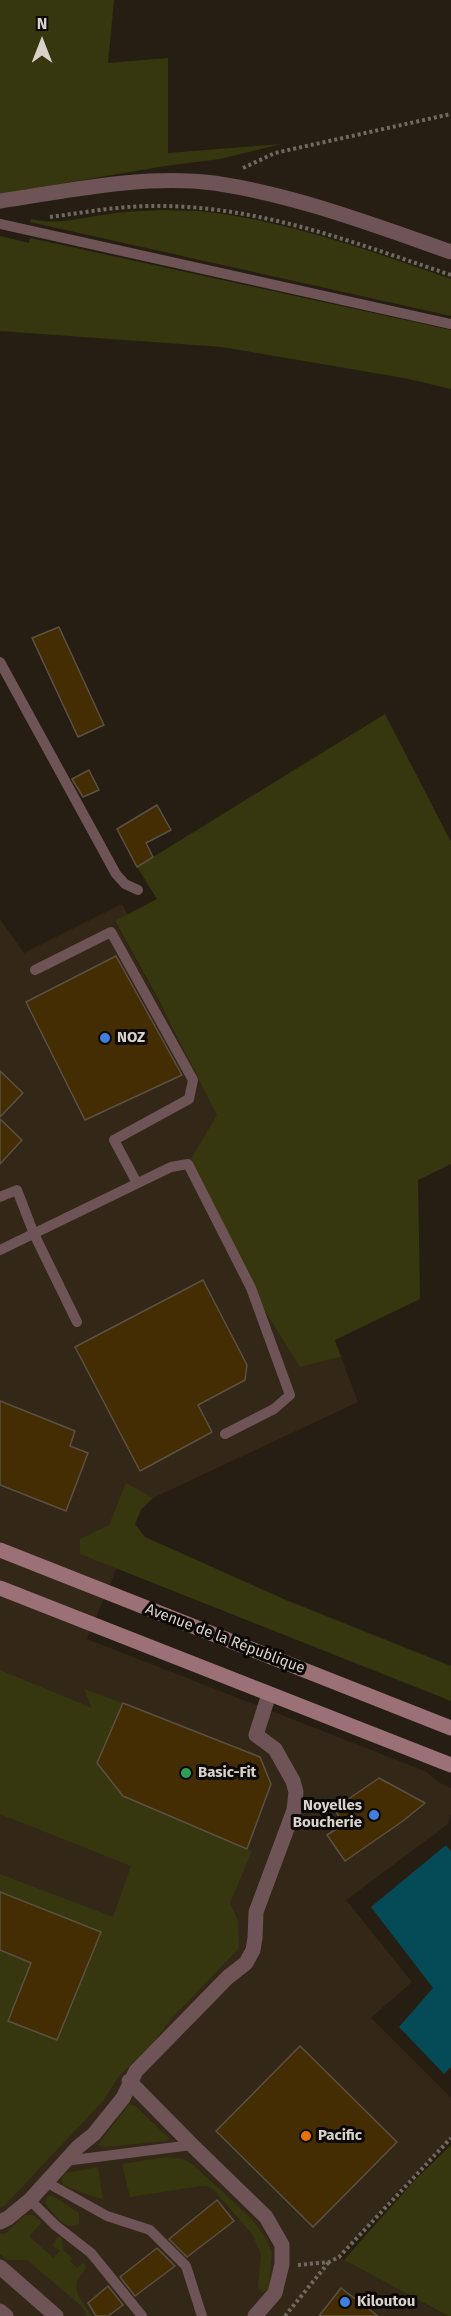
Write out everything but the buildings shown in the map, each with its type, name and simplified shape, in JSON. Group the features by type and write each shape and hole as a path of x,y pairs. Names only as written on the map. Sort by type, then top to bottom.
{"main road":[{"name":"Avenue de la République","path":"0,1550 451,1728"},
{"path":"0,1588 451,1765"}],"street":[{"path":"0,201 113,183 213,183 319,208 451,252"},
{"path":"0,2222 30,2200 101,2125 123,2098 129,2081 136,2072 228,1977 246,1963 253,1950 256,1912 294,1810 296,1792 293,1781 275,1749 256,1735 269,1694"},
{"path":"129,2081 266,2217 282,2245 282,2264 275,2293 255,2316"},
{"path":"0,2267 56,2316"},
{"path":"0,2311 6,2316"}],"lane":[{"path":"0,224 451,324"},
{"path":"0,662 116,874 125,884 138,890"},
{"path":"35,969 111,933 193,1080 189,1098 114,1140 137,1183"},
{"path":"0,1250 171,1167 188,1164 251,1288 290,1395 274,1409 225,1434"},
{"path":"0,1197 17,1191 34,1234 77,1323"},
{"path":"65,2161 192,2145"},
{"path":"46,2182 107,2216 150,2230 186,2266 202,2316"},
{"path":"30,2200 55,2226 91,2253 142,2316"}],"path":[{"path":"213,183 275,153 451,114"},
{"path":"46,217 162,206 207,208 253,215 301,227 451,275"},
{"path":"282,2264 291,2266 329,2262 339,2257 451,2138"},
{"path":"285,2316 329,2262"}],"shaded area":[{"path":"0,0 114,0 108,63 168,58 168,153 281,144 220,159 0,194"},
{"path":"163,210 208,212 301,230 451,279 451,316 30,222 31,219 51,222 123,212"},
{"path":"0,236 29,243 30,238 451,330 451,389 404,378 222,347 0,331"},
{"path":"385,714 451,842 451,1164 418,1180 420,1299 335,1340 341,1357 300,1367 251,1288 188,1164 217,1115 156,995 115,921 157,899 137,867"},
{"path":"122,904 128,915 115,922 220,1113 300,1367 341,1357 358,1402 153,1498 141,1510 87,1639 425,1771 440,1783 451,1788 451,1814 447,1825 346,1900 412,1982 371,2018 451,2098 451,2138 339,2257 447,2316 0,2316 0,919 24,953"},
{"path":"126,1483 153,1498 141,1509 135,1524 145,1537 286,1600 451,1666 451,1701 80,1554 80,1539 109,1525"},
{"path":"0,1670 92,1708 84,1689 123,1703 97,1763 123,1796 252,1851 230,1903 238,1921 239,1948 172,2018 152,2044 119,2076 103,2101 4,2206 0,2207 0,1950 31,1963 8,2021 57,2040 101,1933 0,1892 0,1874 113,1917 131,1866 0,1814"},
{"path":"129,2104 135,2106 169,2138 167,2141 105,2147 98,2145"},
{"path":"451,2145 451,2316 448,2316 344,2260 414,2181"},
{"path":"166,2157 183,2159 192,2164 252,2219 266,2239 272,2253 269,2289 263,2292 258,2288 261,2254 252,2234 208,2186 130,2197 122,2164"},
{"path":"98,2167 103,2200 62,2185 62,2178 66,2173"},
{"path":"48,2195 79,2213 79,2224 69,2226 64,2224 45,2203"},
{"path":"25,2215 33,2215 42,2222 29,2236 53,2258 60,2251 52,2245 59,2236 62,2239 63,2250 72,2258 70,2261 77,2268 83,2263 86,2265 76,2286 81,2300 92,2316 87,2316 77,2302 27,2260 7,2260 0,2254 0,2234 6,2233"}],"water":[{"path":"446,1845 451,1851 451,2067 444,2074 399,2027 433,1988 371,1907"}],"place":[{"name":"NOZ","path":"105,1038"},
{"name":"Basic-Fit","path":"186,1773"},
{"name":"Noyelles Boucherie","path":"374,1815"},
{"name":"Pacific","path":"306,2136"},
{"name":"Kiloutou","path":"345,2302"}]}
